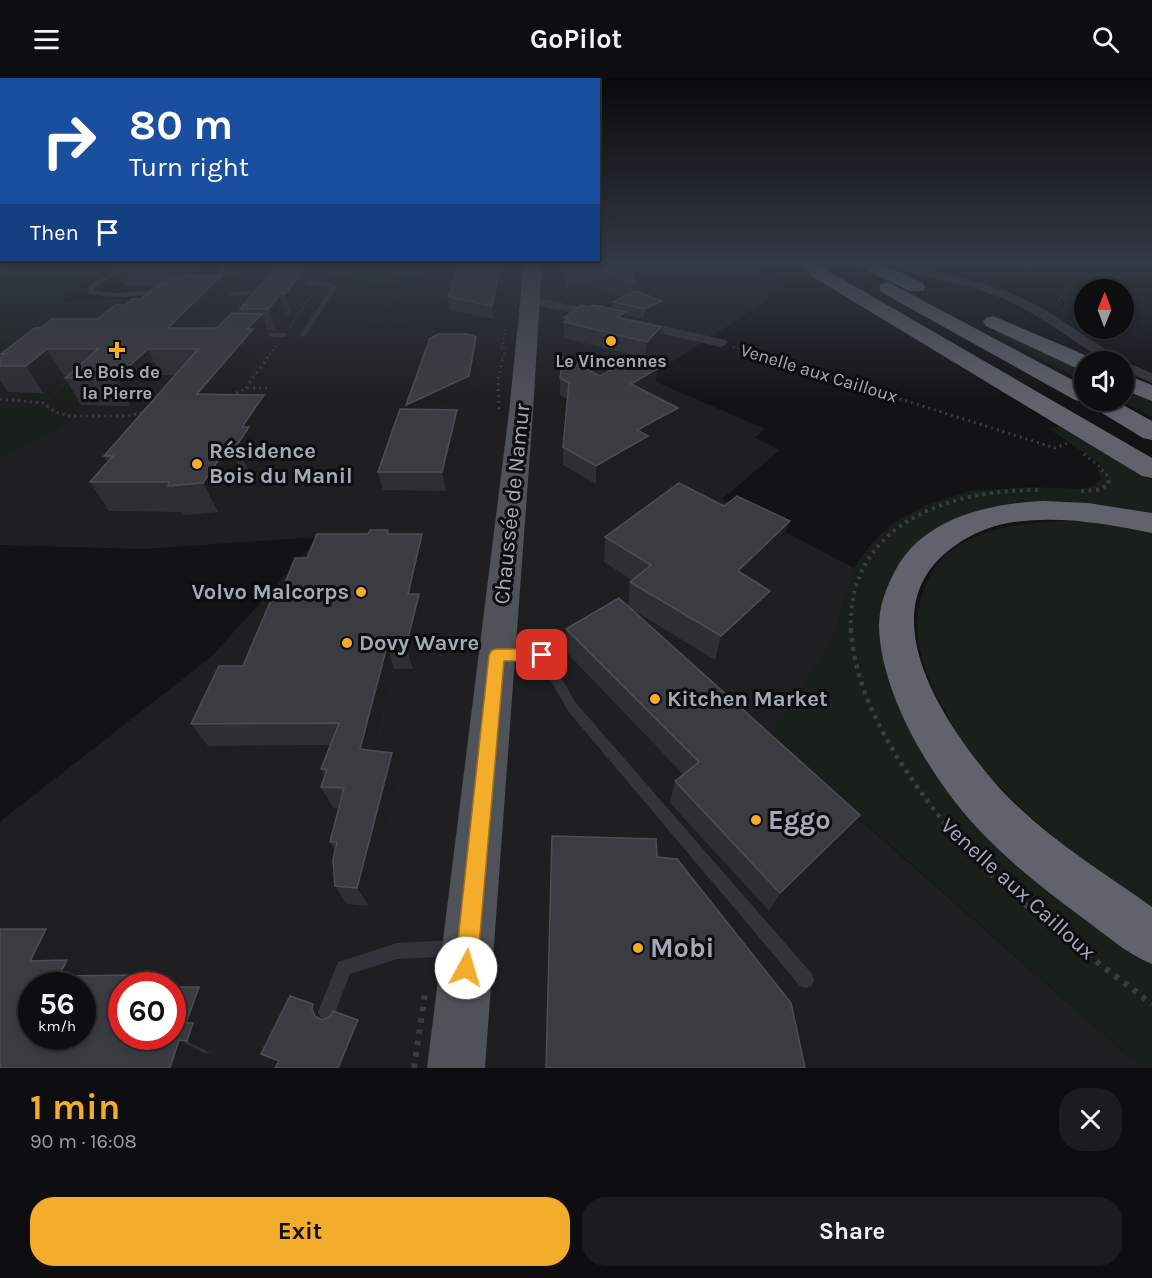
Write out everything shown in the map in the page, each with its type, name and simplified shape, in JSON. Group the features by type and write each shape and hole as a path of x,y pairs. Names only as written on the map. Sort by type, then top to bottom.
{"highway":[{"path":"875,309 1000,382 1030,396"},
{"path":"881,309 1152,470"},
{"path":"893,309 1152,458"},
{"path":"934,309 1074,389"},
{"path":"959,309 1074,359"},
{"path":"1134,386 1152,394"},
{"path":"1115,411 1152,432"},
{"path":"1152,523 1113,515 1069,511 1026,512 974,523 948,534 923,551 905,576 896,628 901,665 919,706 951,759 998,817 1060,870 1152,938"}],"main road":[{"name":"Chaussée de Namur","path":"456,1068 529,309"}],"street":[{"name":"Venelle aux Cailloux","path":"571,309 721,343"},
{"path":"1033,309 1100,351"},
{"path":"1134,370 1152,379"}],"lane":[{"path":"303,335 320,309"},
{"path":"253,334 284,334"},
{"path":"497,655 542,655 572,707 806,980"},
{"path":"327,1012 344,968 397,951 468,948"}],"path":[{"path":"246,388 302,309"},
{"path":"1047,318 1053,309"},
{"name":"Venelle aux Cailloux","path":"721,343 1055,447 1068,443"},
{"path":"500,413 497,394 502,358 508,346"},
{"path":"226,398 246,388 267,388"},
{"path":"0,399 43,403 55,412 69,416 126,416 149,412"},
{"path":"1059,437 1099,466 1109,477 1108,485 1097,490 1076,491"},
{"name":"Venelle aux Cailloux","path":"1044,490 1008,490 974,494 928,507 896,528 870,551 855,586 849,615 853,654 874,716 895,756 943,824 1062,935 1152,1004"}],"shaded area":[{"path":"0,309 52,309 0,348"},
{"path":"52,309 753,309 647,378 765,429 755,438 780,450 722,499 854,568 833,642 769,739 1142,1068 0,1068 0,824 2,820 211,657 320,537 143,549 0,545 0,458 57,428 36,406 0,410 0,348"},
{"path":"390,309 399,309 391,322 393,325 406,329 441,331 386,331 374,328 374,325 383,325"},
{"path":"1002,330 1074,363 1074,377 992,333"},
{"path":"74,377 82,398 69,410 81,411 77,415 50,408 47,402"},
{"path":"56,381 64,381 42,401 16,399 23,393 43,393"},
{"path":"1134,390 1152,398 1152,417 1134,408"},
{"path":"36,406 66,419 58,428 0,458 0,410"},
{"path":"1059,426 1152,480 1152,517 1073,505 915,547 894,680 1152,959 1152,1068 1142,1068 769,738 833,642 854,568 870,545 893,523 926,505 969,491 1030,487 1080,489 1094,486 1101,478 1098,470 1102,465 1049,429"},
{"path":"1068,521 1111,523 1152,532 1152,910 1054,836 1030,816 987,773 967,749 955,729 923,664 918,632 921,600 926,584 936,566 950,552 967,541 1007,527"}],"building":[{"path":"110,309 187,309 168,328 217,328 232,313 262,314 247,329 253,329 197,394 264,395 242,427 249,427 237,445 229,444 203,483 168,486 169,482 90,482 113,456 104,456 198,349 148,349 116,378 65,378 98,349 47,349 26,366 0,366 0,358 5,354 1,354 35,328 41,328 52,319 98,319"},
{"path":"576,309 614,309 627,312 616,317 661,327 647,342 564,322 568,319 564,318"},
{"path":"439,334 467,334 476,337 469,376 406,405 430,338"},
{"path":"563,357 600,376 631,359 657,369 631,384 678,408 637,430 648,436 596,466 563,447 569,383 560,378"},
{"path":"400,409 457,410 442,472 378,472"},
{"path":"679,483 724,506 737,496 790,521 738,571 770,591 721,636 630,582 651,565 605,537"},
{"path":"370,530 388,530 387,534 422,534 408,594 419,594 406,646 387,646 360,749 392,753 357,888 335,886 333,860 337,842 330,842 344,788 321,787 327,769 321,769 339,723 191,724 219,666 243,666 274,593 281,593 295,558 307,558 317,534 368,534"},
{"path":"619,598 860,815 780,893 675,781 699,762 566,629"},
{"name":"Mobi","path":"552,836 656,839 657,857 677,859 791,1003 805,1068 546,1068"},
{"path":"0,929 46,929 30,961 67,960 61,972 18,972 18,1050 96,1050 96,975 108,975 108,1050 176,1050 170,1068 0,1068"},
{"path":"186,987 199,987 186,1023"},
{"path":"290,996 313,1004 312,1009 315,1016 322,1020 330,1017 333,1011 358,1020 338,1068 275,1068 279,1061 261,1054"},
{"path":"186,1023 193,1023 187,1041"}],"place":[{"name":"Le Vincennes","path":"611,341"},
{"name":"Le Bois de la Pierre","path":"117,350"},
{"name":"Résidence Bois du Manil","path":"197,464"},
{"name":"Volvo Malcorps","path":"361,592"},
{"name":"Dovy Wavre","path":"347,643"},
{"name":"Kitchen Market","path":"655,699"},
{"name":"Eggo","path":"756,820"},
{"name":"Mobi","path":"638,948"}],"route":[{"path":"466,968 497,655 542,655"}]}
